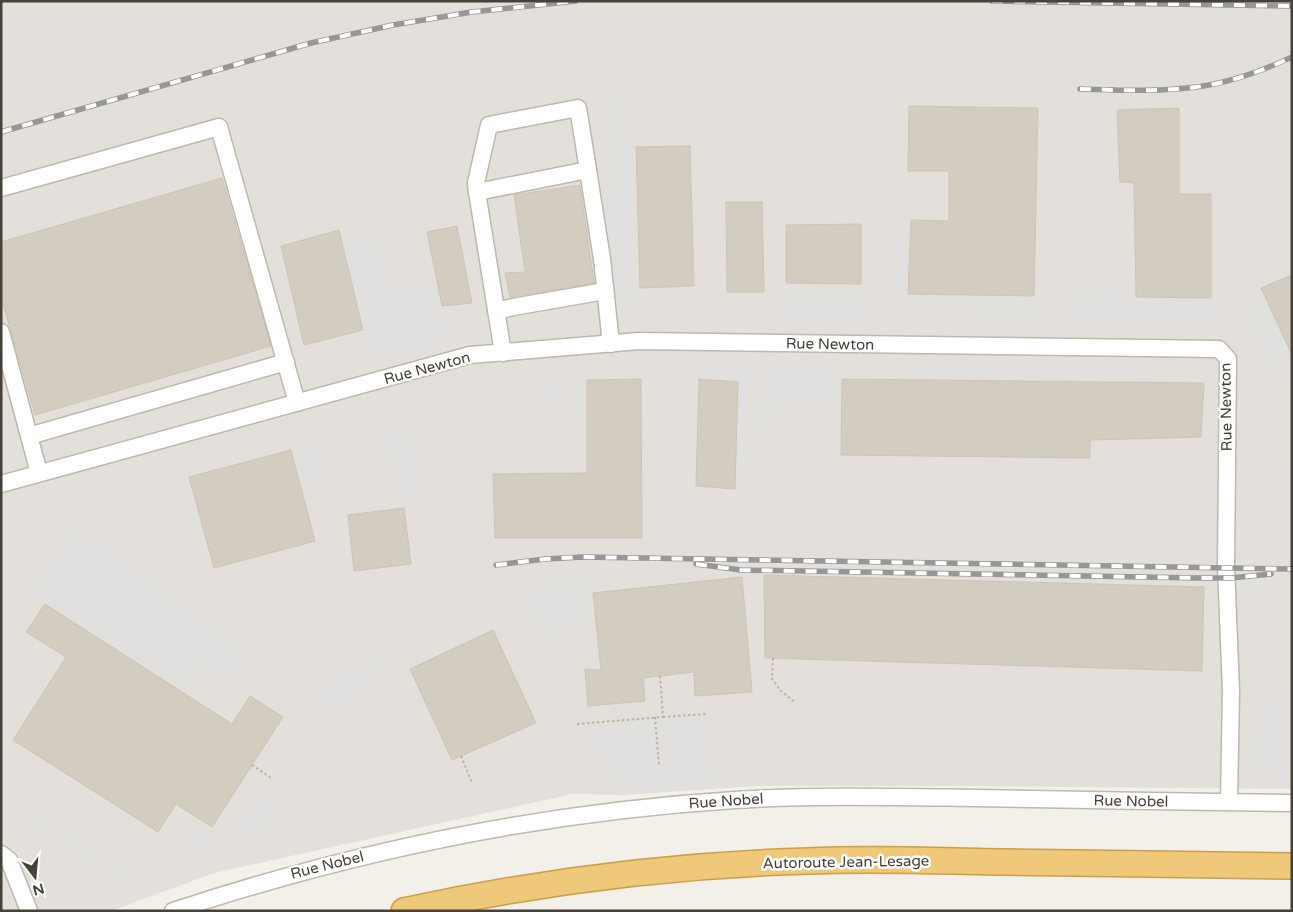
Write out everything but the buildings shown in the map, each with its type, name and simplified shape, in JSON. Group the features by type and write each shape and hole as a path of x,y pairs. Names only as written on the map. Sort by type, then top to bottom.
{"highway":[{"name":"Autoroute Jean-Lesage","path":"404,911 503,891 582,879 665,870 780,862 901,860 1292,866"}],"street":[{"path":"502,353 476,183 489,125 578,108 602,259 611,344"},
{"path":"1,188 219,127 297,404"},
{"path":"477,192 588,170"},
{"path":"496,312 512,306 606,290"},
{"path":"1,332 40,473"},
{"name":"Rue Newton","path":"1,484 470,355 640,341 1219,349 1228,359 1226,567 1231,690 1229,802"},
{"path":"29,436 286,362"},
{"name":"Rue Nobel","path":"173,911 280,877 410,846 556,820 664,806 757,799 867,797 1292,803"},
{"path":"1,854 9,860 29,911"}],"path":[{"path":"772,658 772,679 781,692 796,703"},
{"path":"660,676 663,717"},
{"path":"577,724 706,714"},
{"path":"655,717 658,766"},
{"path":"460,756 472,782"},
{"path":"252,765 272,778"}],"shaded area":[{"path":"1,1 1292,1 1292,789 757,786 621,795 573,794 214,873 111,911 1,911"},
{"path":"630,90 637,308 619,308 619,315 609,315 600,185 612,186 616,241 611,91"},
{"path":"579,168 584,186 510,199 505,180"},
{"path":"899,217 914,218 914,295 993,296 1040,300 1039,316 894,314"},
{"path":"375,229 392,292 436,286 453,343 409,356 405,341 407,350 371,359 338,237"},
{"path":"1128,289 1128,301 1222,301 1214,321 1073,319 1073,291"},
{"path":"776,291 860,293 863,319 775,318"},
{"path":"1264,292 1292,343 1292,396 1251,330 1251,296"},
{"path":"759,363 833,364 834,408 775,405 775,438 755,437"},
{"path":"683,366 751,366 746,473 732,472 732,388 681,387"},
{"path":"908,366 1146,369 1147,390 909,388"},
{"path":"588,377 590,413 578,412 578,380"},
{"path":"535,378 566,379 566,410 535,411"},
{"path":"409,422 422,496 395,496 381,425"},
{"path":"325,444 330,482 299,492 286,454"},
{"path":"1291,468 1292,553 1284,549 1270,474"},
{"path":"196,500 204,529 188,534 178,504"},
{"path":"74,526 253,657 238,684 199,660 187,690 32,595"},
{"path":"588,577 590,632 538,639 520,584"},
{"path":"1254,585 1271,586 1268,654 1255,653"},
{"path":"375,657 379,671 329,718 311,704 352,665"},
{"path":"1254,698 1292,698 1292,774 1281,779 1252,777"},
{"path":"710,715 719,788 621,795 584,727"},
{"path":"262,792 279,806 250,846 233,830"},
{"path":"1,794 140,878 134,890 1,808"},
{"path":"186,822 220,845 198,854 178,835"}],"railway":[{"path":"1,132 311,43 393,25 472,12 576,1"},
{"path":"992,1 1292,6"},
{"path":"1080,89 1182,89 1221,83 1245,76 1292,57"},
{"path":"496,565 582,557 1292,569"},
{"path":"696,564 741,570 1199,578 1231,578 1271,574"}]}
